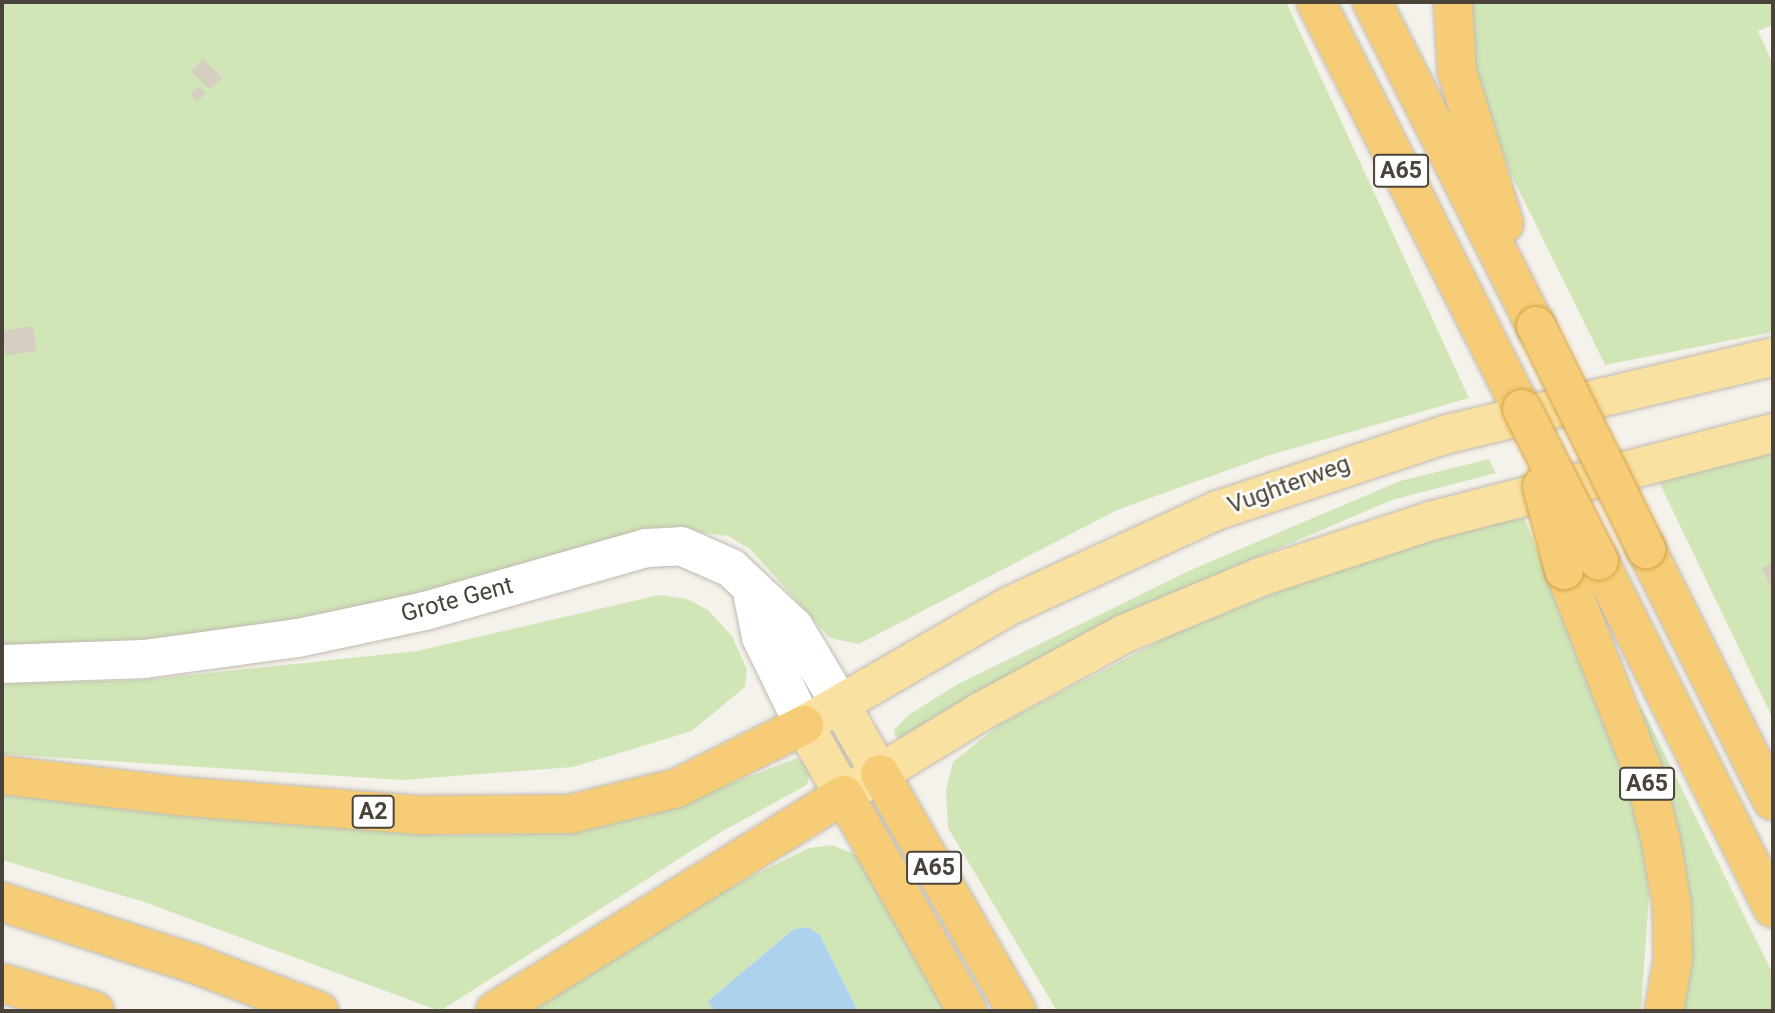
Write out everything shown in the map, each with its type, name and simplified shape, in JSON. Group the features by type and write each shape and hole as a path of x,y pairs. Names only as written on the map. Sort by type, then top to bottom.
{"highway":[{"name":"A65","path":"1316,2 1522,409 1581,566 1646,776 1661,841 1672,906 1673,946 1664,1011"},
{"name":"A65","path":"1372,2 1773,801"},
{"name":"A65","path":"1453,2 1457,71 1535,326"},
{"name":"A65","path":"1581,566 1773,908"},
{"name":"A2","path":"2,775 177,796 407,814 570,814 677,788 804,725"},
{"name":"A65","path":"880,774 1017,1011"},
{"name":"A65","path":"844,795 967,1011"},
{"path":"495,1011 844,795"},
{"path":"2,902 195,964 319,1011"},
{"path":"2,983 95,1011"}],"main road":[{"name":"Vughterweg","path":"804,725 1009,606 1218,510 1447,434 1773,357"},
{"path":"804,725 844,795 982,711 1124,634 1260,577 1430,521 1773,433"},
{"path":"841,704 880,774"}],"street":[{"name":"Grote Gent","path":"2,664 144,659 298,638 425,611 646,548 681,547 709,555 751,587 794,627 841,704"},
{"path":"751,587 761,637 804,725"}],"green space":[{"path":"2,2 1286,2 1469,398 1270,455 1117,510 859,644 830,638 750,549 728,536 695,532 204,640 2,646"},
{"path":"1467,2 1773,2 1773,25 1758,31 1773,64 1773,332 1605,365 1510,172 1473,76"},
{"path":"1773,453 1773,719 1659,482"},
{"path":"1489,459 1496,473 1392,500 1197,583 901,739 895,736 894,730 910,714 958,684 1191,570 1400,481"},
{"path":"1524,518 1623,750 1646,851 1649,895 1641,1011 1057,1011 948,828 946,790 953,762 1000,724 1171,635 1307,580 1455,530"},
{"path":"659,595 687,599 708,610 732,636 747,670 745,687 692,731 573,767 402,780 2,754 2,683 143,680 417,651"},
{"path":"1642,708 1773,974 1773,1011 1677,1011 1635,712"},
{"path":"797,758 811,768 807,785 721,832 440,1011 144,902 2,860 2,792 438,835 506,835 596,827 651,814"},
{"path":"832,845 854,854 872,872 954,1011 858,1011 820,935 807,927 794,929 708,1001 718,1011 527,1011 644,935 752,876 809,848"}],"water":[{"path":"808,927 820,935 858,1011 714,1010 708,1001 794,929"}],"building":[{"path":"203,59 222,78 210,90 191,71"},
{"path":"199,86 206,93 198,102 191,94"},
{"path":"33,326 37,351 6,356 2,331"},
{"path":"1773,563 1773,584 1770,585 1762,568"}]}
